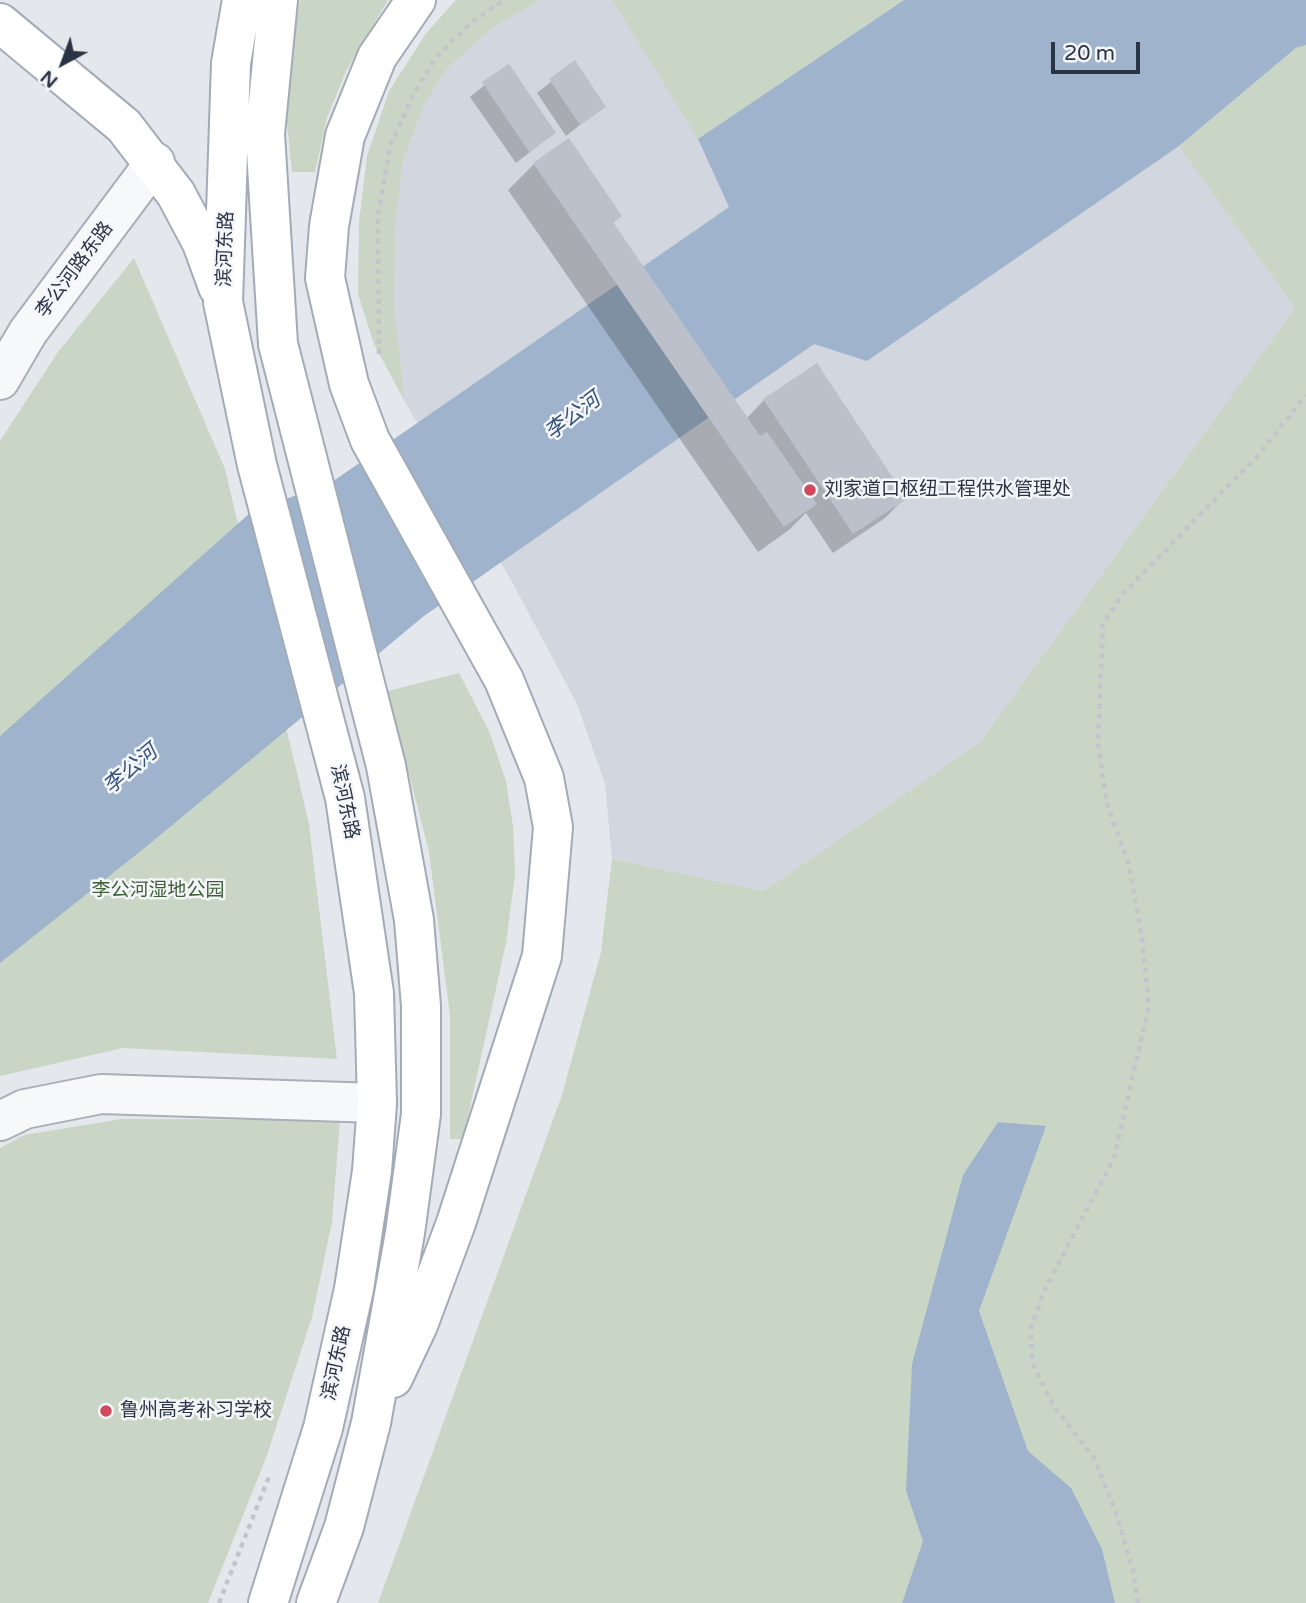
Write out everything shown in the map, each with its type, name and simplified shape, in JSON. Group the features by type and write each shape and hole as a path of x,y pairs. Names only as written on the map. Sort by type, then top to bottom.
{"main road":[{"name":"滨河东路","path":"242,0 231,62 223,302 257,465 345,798 374,993 377,1103 368,1197 354,1289 323,1427 268,1603"},
{"path":"278,0 265,134 278,344 306,464 386,766 414,920 421,1006 421,1114 405,1233 371,1423 344,1527 316,1603"},
{"path":"371,1423 418,1325 456,1223 542,956 553,827 544,778 504,680 369,440 349,384 325,278 329,226 345,136 377,57 416,0"},
{"path":"0,23 124,126 155,162 176,194 202,243 223,302"}],"street":[{"name":"李公河路东路","path":"0,380 29,332 155,162"},
{"path":"0,1121 25,1109 101,1094 377,1103"}],"path":[{"path":"379,355 378,216 390,146 415,91 437,56 472,22 504,0"},
{"path":"1138,1603 1133,1570 1115,1510 1094,1458 1054,1407 1032,1362 1031,1327 1044,1291 1114,1157 1149,1004 1139,919 1128,862 1107,804 1098,743 1103,623 1124,593 1260,453 1306,396"},
{"path":"219,1603 272,1470"}],"shaded area":[{"name":"刘家道口枢纽工程供水管理处","path":"541,0 612,0 698,138 904,0 1076,0 1295,308 980,742 764,891 612,859 605,784 577,704 510,578 405,402 394,304 396,220 403,162 424,105 447,69 492,28"}],"green space":[{"path":"300,0 388,0 346,71 327,118 315,172 292,172 286,113 292,41"},
{"path":"456,0 541,0 492,28 447,69 424,105 403,162 396,220 394,304 405,402 374,344 358,294 359,223 367,156 389,91 427,32"},
{"path":"612,0 904,0 698,139"},
{"path":"1306,45 1306,1603 378,1603 562,1095 601,952 612,859 764,891 980,742 1295,308 1179,146 1296,48"},
{"name":"李公河湿地公园","path":"134,258 225,469 309,824 337,1059 123,1048 0,1076 0,441 58,352"},
{"path":"459,673 490,733 506,781 513,826 515,874 506,943 463,1139 450,1139 450,1015 429,852 388,691"},
{"path":"122,1119 340,1120 332,1222 312,1317 266,1458 208,1603 0,1603 0,1148 24,1135"}],"water":[{"name":"李公河","path":"904,0 1306,0 1306,45 1296,48 1179,146 867,361 814,344 424,616 147,846 0,963 0,736 251,512 332,482 729,207 698,139"},
{"path":"998,1122 1046,1126 979,1311 1028,1451 1071,1488 1102,1549 1115,1603 902,1603 923,1541 906,1491 912,1364 963,1175"}],"building":[{"path":"575,60 606,107 580,125 549,79"},
{"path":"509,64 556,133 529,152 482,82"},
{"path":"569,138 622,216 613,222 760,436 767,432 817,504 784,527 533,163"},
{"path":"817,363 907,499 853,534 763,399"}],"place":[{"name":"刘家道口枢纽工程供水管理处","path":"810,490"},
{"name":"鲁州高考补习学校","path":"106,1411"}]}
